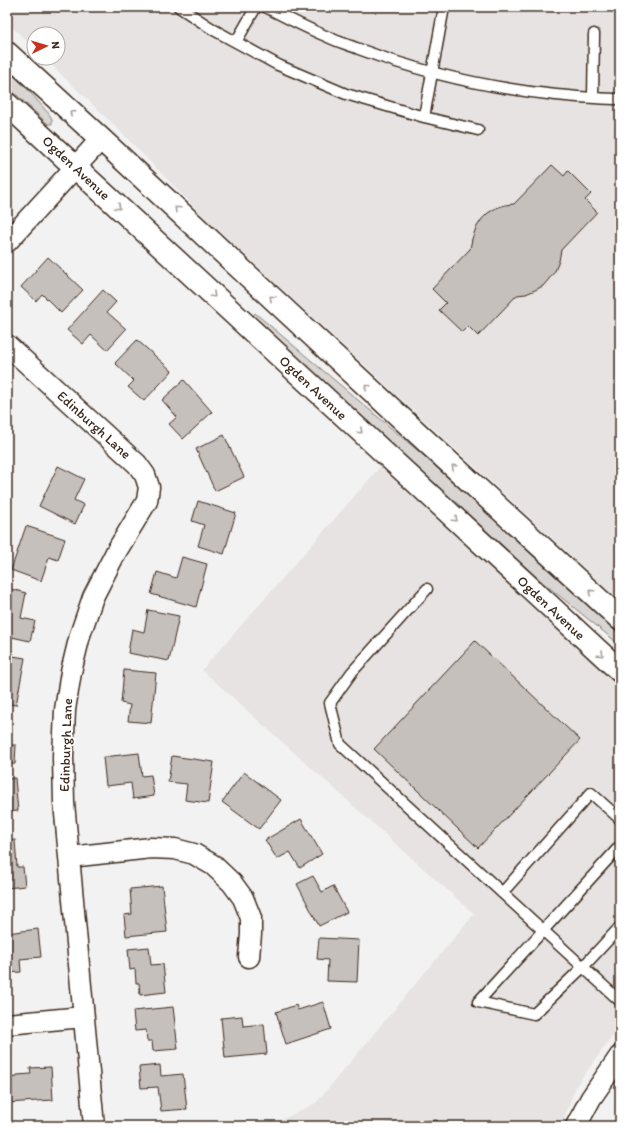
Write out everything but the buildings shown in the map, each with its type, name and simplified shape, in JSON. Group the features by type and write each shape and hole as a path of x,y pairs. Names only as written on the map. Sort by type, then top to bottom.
{"main road":[{"path":"7,53 620,619"},
{"name":"Ogden Avenue","path":"7,104 620,671"}],"street":[{"path":"7,242 101,139"},
{"name":"Edinburgh Lane","path":"7,345 137,464 145,475 148,486 146,501 116,552 93,597 80,635 71,672 65,710 63,757 64,803 94,1126"},
{"path":"70,857 151,848 175,849 194,854 213,865 232,883 243,898 251,918 249,957"},
{"path":"7,1024 83,1017"},
{"path":"576,1126 591,1098 620,1056"}],"lane":[{"path":"179,7 214,30 278,65 346,94 424,117 478,130"},
{"path":"236,42 256,7"},
{"path":"265,7 328,38 432,73 517,91 620,99"},
{"path":"424,117 444,7"},
{"path":"593,98 594,34"},
{"path":"427,589 352,672 330,703 340,744 620,1001"},
{"path":"502,893 591,793 620,819"},
{"path":"620,846 478,1002 534,1014 583,967 620,927"}],"shaded area":[{"path":"7,7 620,7 620,601 203,216 114,125 52,66 66,66 66,26 26,26 26,40 7,22"},
{"path":"7,69 49,114 52,119 52,124 48,124 7,86"},
{"path":"255,313 423,455 620,635 620,645 540,580 253,316"},
{"path":"380,467 620,687 620,1026 576,1086 561,1126 269,1126 316,1103 474,914 202,670"}]}
